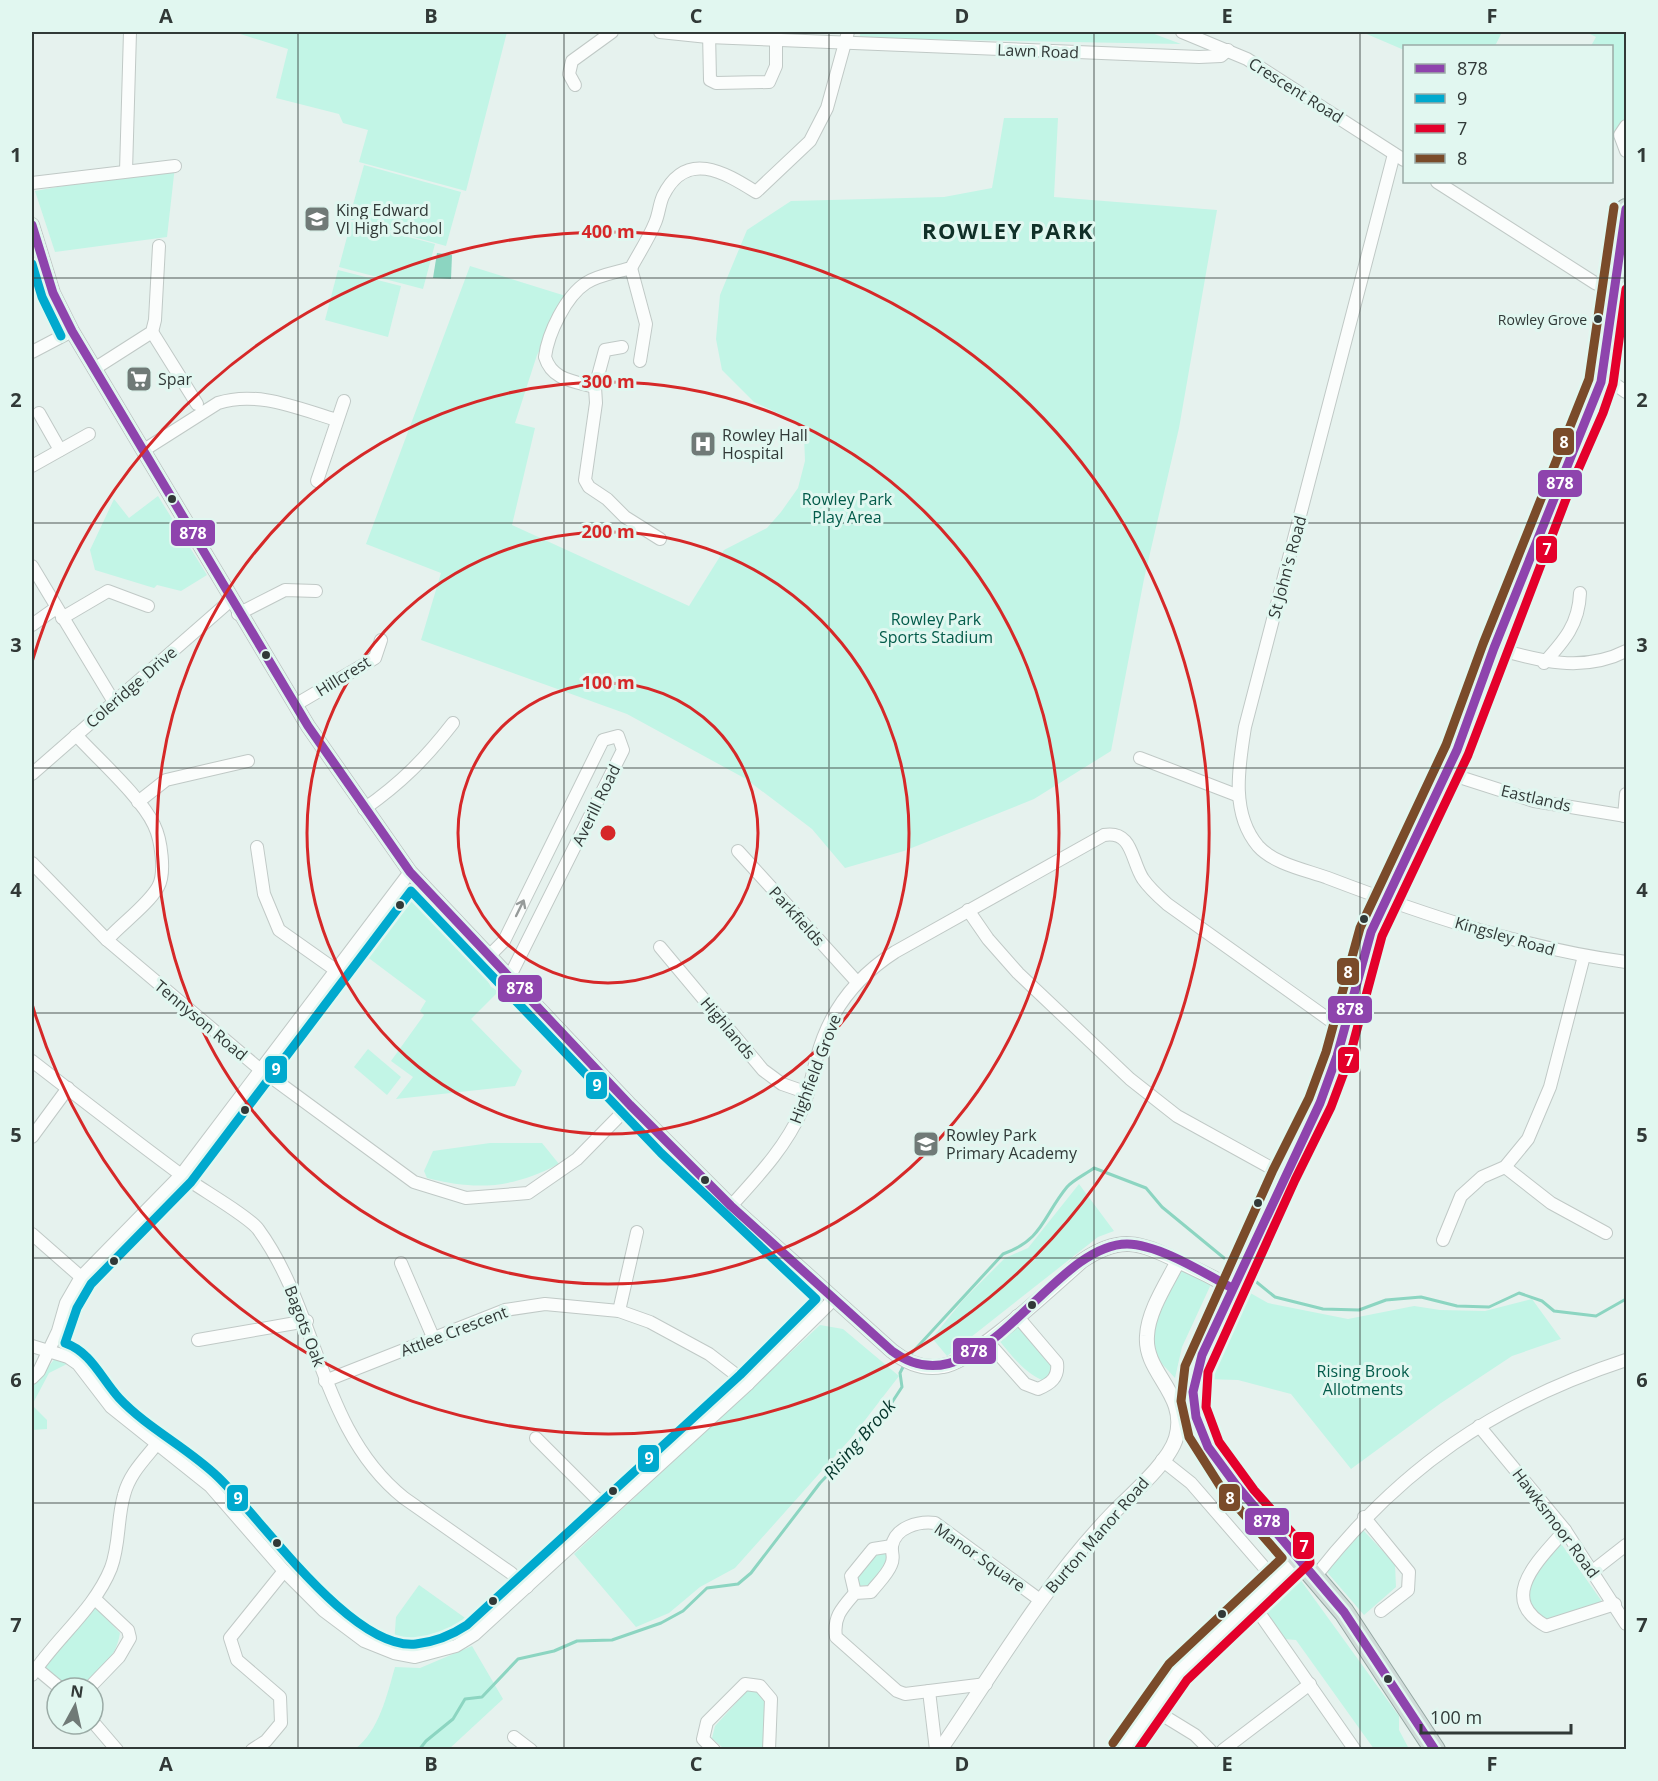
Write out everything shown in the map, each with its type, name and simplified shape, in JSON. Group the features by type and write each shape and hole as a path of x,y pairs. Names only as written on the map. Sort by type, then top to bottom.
{"highway":[{"path":"1435,1749 1357,1631 1219,1462 1200,1432 1193,1392 1197,1368 1232,1288 1320,1103 1345,1026 1371,932 1447,773 1560,481 1592,409 1600,382 1626,209"}],"street":[{"path":"126,171 130,32"},
{"path":"575,85 569,74 572,61 612,32"},
{"name":"Lawn Road","path":"663,32 776,39 847,37 1199,57 1221,56 1228,50"},
{"name":"Crescent Road","path":"1182,32 1228,50 1266,70 1399,157"},
{"path":"709,34 710,80 716,83 769,82 774,76 776,39"},
{"path":"640,361 646,324 631,268 654,225 664,195 683,172 693,168 719,171 756,192 810,141 827,108 847,37"},
{"path":"1626,126 1620,135 1626,148"},
{"name":"St John's Road","path":"1385,900 1268,854 1259,847 1247,828 1239,796 1239,764 1245,727 1399,157"},
{"path":"32,183 175,166"},
{"path":"1439,183 1595,283 1613,291"},
{"path":"32,225 43,268 72,331 94,369 144,450 238,614 295,705 364,809 410,872 630,1105 731,1206 900,1358 913,1364 933,1367 953,1364 987,1341 1082,1261 1108,1246 1125,1243 1141,1244 1232,1288"},
{"path":"94,369 152,332 155,320 159,246"},
{"path":"595,387 552,373 545,357 546,346 572,297 587,282 631,268"},
{"path":"32,352 72,331"},
{"path":"152,332 198,405"},
{"path":"622,347 605,350 595,387 596,403 585,480 589,487 607,499 625,517 660,539"},
{"path":"1600,382 1616,386 1626,392"},
{"path":"144,450 218,404 231,399 263,399 337,420"},
{"path":"317,481 344,401"},
{"path":"39,413 60,450"},
{"path":"32,464 89,434"},
{"path":"32,566 114,702"},
{"path":"238,614 285,590 316,591"},
{"path":"32,625 108,591 148,606"},
{"path":"1544,663 1568,637 1580,610 1580,593"},
{"name":"Coleridge Drive","path":"32,774 231,600"},
{"name":"Hillcrest","path":"295,705 375,658 381,640"},
{"path":"1494,648 1544,663 1588,663 1611,659 1626,651"},
{"path":"364,809 397,786 427,758 453,723"},
{"path":"76,735 138,802 155,825 163,868 162,879 155,892 107,940"},
{"name":"Averill Road","path":"489,956 504,941 603,740 618,736 623,750 509,978"},
{"path":"1140,758 1239,796"},
{"path":"138,802 166,780 248,761"},
{"name":"Eastlands","path":"1447,773 1534,801 1625,816"},
{"path":"1625,816 1626,794"},
{"name":"Highfield Grove","path":"731,1206 779,1151 808,1093 827,1027 839,1005 857,982 895,952 1104,835 1116,834 1126,840 1144,880 1167,904 1331,1021 1345,1026"},
{"path":"257,847 264,894 279,930 337,971"},
{"name":"Parkfields","path":"738,851 857,982"},
{"name":"Tennyson Road","path":"32,863 107,940 260,1070 414,1182 466,1198 528,1193 577,1159 630,1105"},
{"path":"32,1378 39,1371 58,1331 66,1303 81,1277 180,1174 337,971 410,872"},
{"name":"Kingsley Road","path":"1385,900 1492,934 1584,956 1626,962"},
{"path":"968,910 982,932 1018,973 1130,1079 1177,1116 1284,1175"},
{"name":"Highlands","path":"660,948 763,1070 782,1084 808,1093"},
{"path":"1443,1240 1461,1196 1482,1177 1505,1167 1528,1139 1550,1087 1584,956"},
{"name":"Bagots Oak","path":"32,1061 180,1174 257,1227 307,1321 326,1381 358,1446 389,1486 527,1587"},
{"path":"32,1137 68,1088"},
{"path":"1505,1167 1551,1203 1606,1233"},
{"path":"619,1311 637,1232"},
{"path":"32,1234 81,1277"},
{"name":"Burton Manor Road","path":"940,1749 1062,1569 1162,1460 1175,1440 1178,1413 1175,1400 1151,1359 1147,1337 1150,1323 1178,1261"},
{"path":"401,1263 433,1337"},
{"path":"32,1346 68,1357 78,1365 111,1407 223,1499 284,1571 341,1625 364,1641 408,1657 435,1653 456,1646 474,1635 748,1384 834,1299"},
{"name":"Attlee Crescent","path":"326,1381 505,1310 545,1304 619,1311 650,1322 709,1354 748,1384"},
{"path":"987,1341 1025,1384 1038,1389 1048,1385 1056,1377 1058,1363 1017,1316"},
{"path":"198,1340 307,1321"},
{"path":"1315,1577 1364,1517 1426,1462 1479,1426 1556,1387 1626,1360"},
{"name":"Hawksmoor Road","path":"1479,1426 1565,1530 1594,1570 1626,1624"},
{"path":"536,1438 609,1511"},
{"path":"34,1671 95,1599 111,1568 120,1534 123,1497 131,1475 156,1445"},
{"path":"1162,1460 1191,1483 1276,1581"},
{"path":"1364,1517 1409,1572 1408,1590 1381,1611"},
{"name":"Manor Square","path":"929,1691 897,1692 836,1637 837,1614 855,1593 871,1592 884,1576 895,1557 892,1546 900,1532 914,1524 935,1523 1040,1600"},
{"path":"1565,1530 1529,1575 1523,1588 1523,1601 1527,1612 1546,1626 1615,1604"},
{"path":"1594,1570 1626,1545"},
{"name":"Manor Square","path":"855,1593 851,1576 873,1549 892,1546"},
{"path":"1123,1749 1178,1672 1299,1559"},
{"path":"252,1749 266,1741 281,1723 280,1698 237,1660 230,1638 284,1571"},
{"path":"95,1599 128,1630 130,1638 119,1658 101,1676"},
{"path":"1253,1604 1355,1749"},
{"path":"714,1749 703,1739 707,1722 745,1684 760,1686 771,1699 769,1749"},
{"path":"936,1749 929,1691 986,1684"},
{"path":"1223,1749 1310,1684"},
{"path":"1151,1708 1195,1736 1210,1749"},
{"path":"105,1736 117,1749"},
{"path":"514,1737 531,1749"}],"green space":[{"path":"234,32 507,32 466,191 359,162 368,130 343,123 339,114 276,98 288,49"},
{"path":"861,32 1149,32 1181,44 859,38"},
{"path":"1362,32 1502,32 1496,45 1403,45 1403,50"},
{"path":"1586,32 1626,32 1626,123 1613,140 1613,45 1592,45 1596,37"},
{"name":"Rowley Park Sports Stadium","path":"1004,118 1058,118 1054,197 1217,210 1179,428 1144,579 1111,751 1034,799 904,851 845,868 812,829 746,779 627,714 421,640 441,573 366,544 470,266 569,297 537,355 515,423 535,428 512,525 689,606 724,550 767,528 781,512 798,488 805,461 804,435 793,420 754,402 722,370 716,339 720,295 747,230 791,201 944,197 992,188"},
{"path":"364,165 461,192 446,246 349,219"},
{"path":"175,166 167,237 55,252 35,191"},
{"path":"351,222 435,244 423,289 339,267"},
{"path":"338,270 401,286 388,337 325,320"},
{"path":"158,496 207,575 181,591 157,585 154,588 95,570 90,550 114,499 129,518"},
{"path":"414,885 489,962 483,972 491,987 499,991 471,1019 522,1071 515,1086 396,1099 413,1077 391,1061 424,1015 420,1011 426,1001 362,953"},
{"path":"368,1049 401,1077 387,1095 354,1067"},
{"path":"490,1143 542,1143 559,1164 526,1178 494,1185 463,1185 427,1178 424,1171 433,1151"},
{"path":"1079,1184 1114,1231 1098,1237 947,1356 932,1338 964,1299 1005,1258 1028,1248"},
{"path":"1183,1268 1212,1282 1182,1347 1175,1378 1156,1355 1154,1341 1157,1319"},
{"name":"Rising Brook Allotments","path":"1245,1290 1268,1303 1348,1319 1414,1306 1440,1310 1485,1311 1532,1299 1561,1339 1512,1356 1441,1403 1351,1469 1291,1394 1238,1380 1203,1379"},
{"path":"1016,1324 1055,1369 1048,1378 1042,1380 1035,1377 1017,1362 997,1338"},
{"path":"820,1325 843,1329 899,1376 852,1437 735,1568 700,1587 669,1613 636,1627 574,1554"},
{"path":"58,1355 71,1362 49,1373 32,1405 32,1386"},
{"path":"32,1405 47,1420 47,1429 32,1430"},
{"path":"1363,1530 1395,1564 1396,1587 1364,1615 1327,1572"},
{"path":"1560,1542 1603,1603 1559,1621 1542,1620 1525,1596 1531,1577"},
{"path":"887,1551 889,1557 886,1566 869,1585 860,1586 856,1580 874,1554"},
{"path":"1297,1575 1399,1716 1399,1730 1409,1749 1374,1749 1296,1640 1284,1639 1262,1611 1262,1606"},
{"path":"419,1585 475,1625 436,1646 415,1649 394,1644 396,1617"},
{"path":"94,1605 120,1633 111,1657 94,1676 53,1676 42,1668"},
{"path":"472,1646 503,1699 449,1749 355,1749 376,1723 395,1667 420,1668"},
{"path":"748,1690 758,1692 766,1701 766,1748 724,1749 712,1738 715,1726"}],"shaded area":[{"path":"437,253 452,255 451,279 433,278"}],"waterway":[{"name":"Rising Brook","path":"909,1356 1003,1254 1026,1242 1034,1234 1067,1187 1094,1168 1146,1188 1162,1207 1224,1258"},
{"name":"Rising Brook","path":"1254,1280 1275,1297 1323,1309 1359,1310 1386,1300 1421,1297 1457,1306 1489,1307 1519,1293 1542,1301 1554,1311 1596,1316 1626,1299"},
{"name":"Rising Brook","path":"419,1750 426,1741 453,1719 465,1699 482,1697 518,1659 554,1651 577,1641 612,1640 661,1623 683,1611 707,1588 738,1584 751,1573 820,1483 858,1443 866,1425 885,1413 902,1387 900,1373 904,1365"}],"transit line":[{"name":"8","path":"1113,1743 1169,1664 1282,1558 1222,1489 1189,1437 1181,1401 1185,1366 1273,1170 1309,1098 1326,1052 1360,928 1446,745 1483,644 1589,379 1614,207"},
{"name":"878","path":"1435,1750 1344,1612 1236,1485 1208,1447 1196,1417 1193,1392 1202,1355 1320,1103 1337,1056 1371,932 1457,750 1494,648 1601,382 1626,209"},
{"name":"878","path":"32,225 53,293 72,331 308,726 410,872 630,1105 731,1206 892,1351 924,1365 955,1362 984,1346 1070,1270 1098,1251 1127,1244 1139,1245 1166,1254 1232,1288"},
{"name":"9","path":"32,264 42,297 61,336"},
{"name":"7","path":"1138,1750 1187,1680 1310,1563 1309,1552 1254,1490 1219,1442 1206,1407 1208,1372 1295,1180 1331,1107 1349,1059 1382,936 1468,755 1571,486 1603,413 1613,384 1626,289"},
{"name":"9","path":"411,891 661,1153 816,1299 740,1375 467,1625 443,1637 416,1644 391,1641 364,1627 337,1605 309,1578 218,1477 130,1409 89,1359 65,1343 77,1308 91,1284 191,1182 411,891"}],"place":[{"name":"King Edward VI High School","path":"317,219"},
{"name":"Rowley Grove","path":"1598,319"},
{"name":"Spar","path":"139,379"},
{"name":"Rowley Hall Hospital","path":"703,444"},
{"name":"Rowley Park Primary Academy","path":"926,1144"}],"district":[{"name":"ROWLEY PARK","path":"1008,230"}],"park label":[{"name":"Rowley Park Play Area","path":"847,508"}]}
